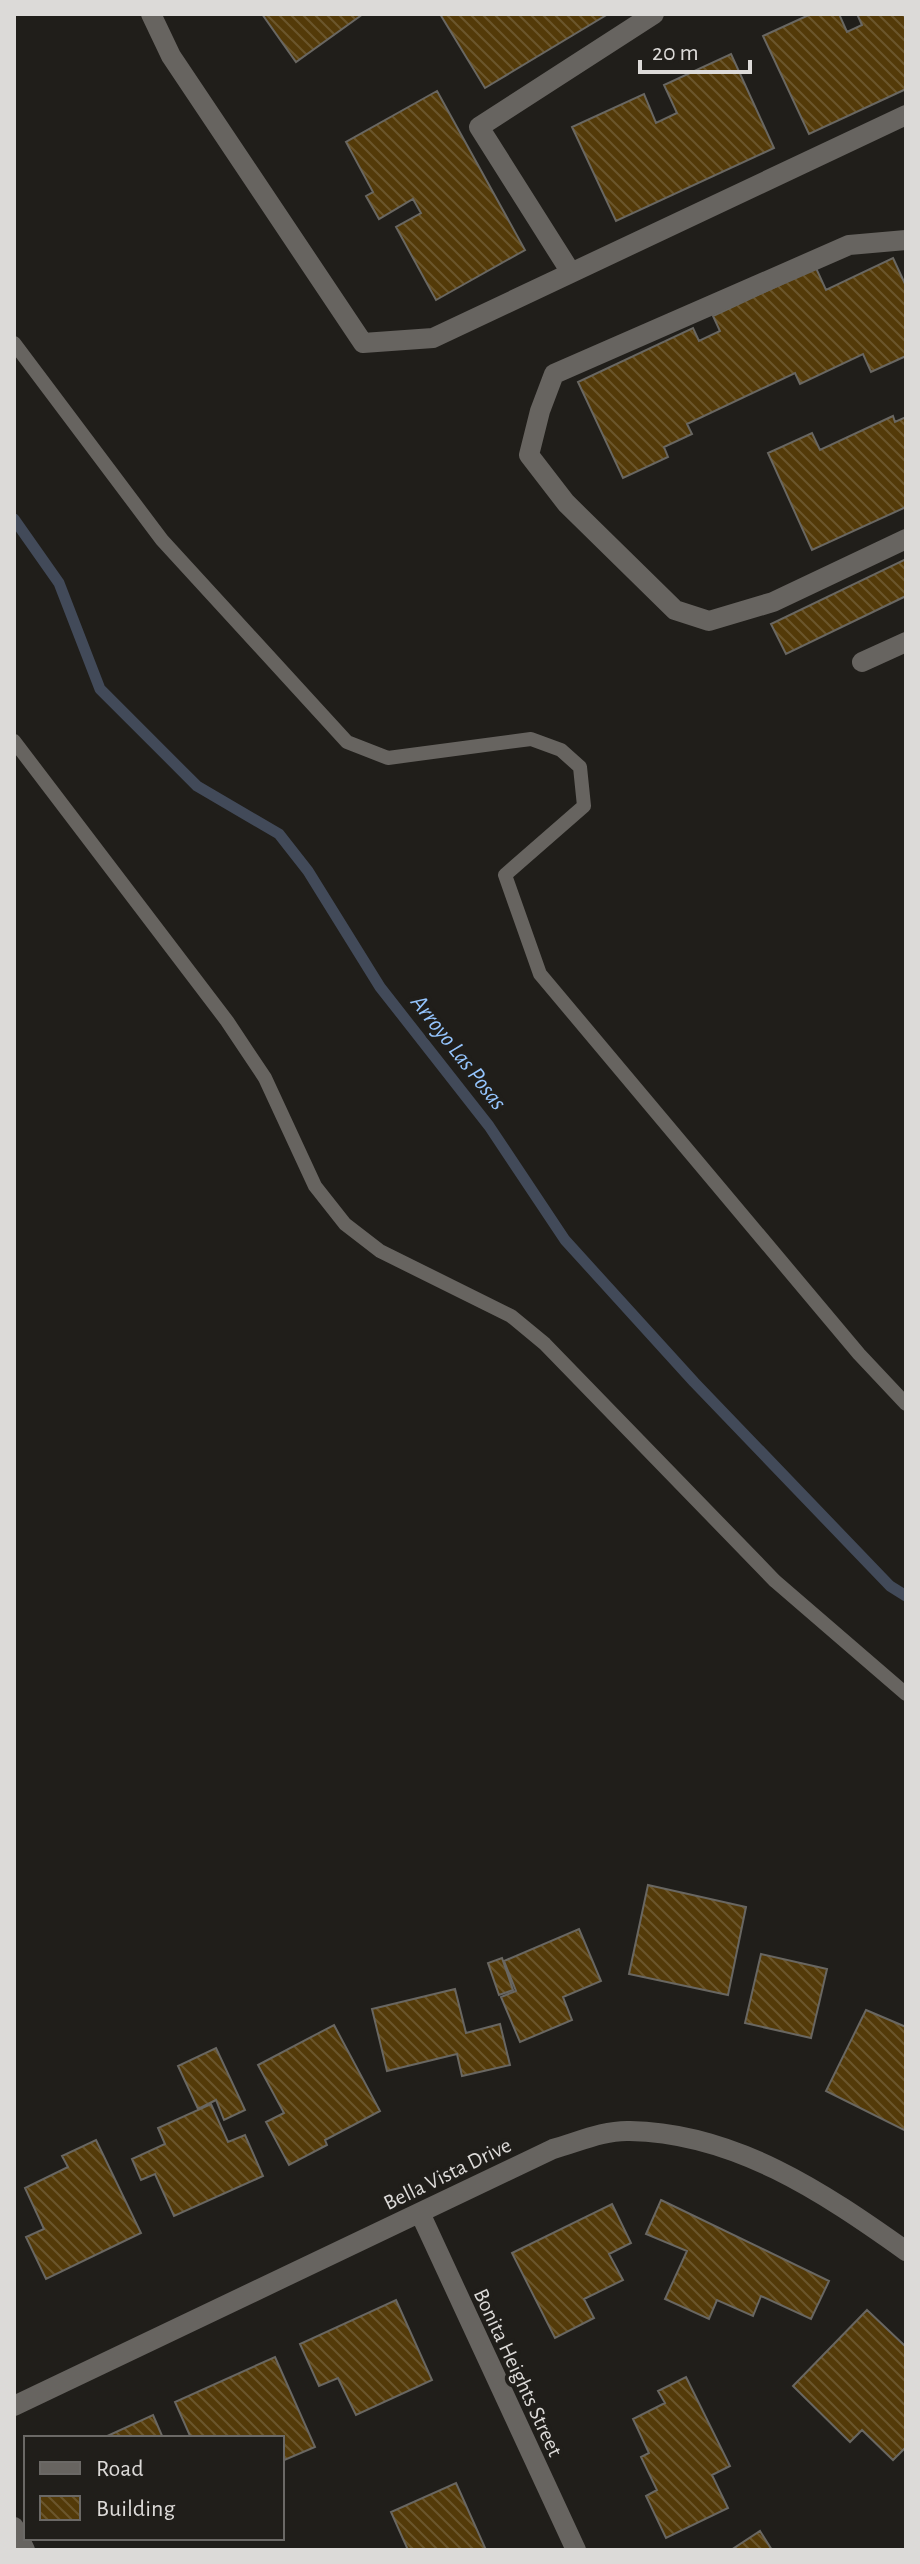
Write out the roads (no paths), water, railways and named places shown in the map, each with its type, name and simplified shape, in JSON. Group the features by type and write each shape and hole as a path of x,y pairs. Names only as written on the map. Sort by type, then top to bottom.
{"street":[{"path":"151,14 171,56 363,343 433,338 906,115"},
{"path":"570,271 479,127 654,14"},
{"path":"906,240 849,245 554,374 540,411 529,455 566,503 675,610 709,621 773,602 906,539"},
{"path":"862,662 906,642"},
{"name":"Bella Vista Drive","path":"14,2406 553,2149 603,2134 629,2131 720,2144 752,2157 838,2203 906,2251"},
{"name":"Bonita Heights Street","path":"420,2213 576,2550"},
{"path":"14,2527 25,2550"}],"lane":[{"path":"14,343 162,540 347,742 388,758 531,739 561,750 580,767 584,806 505,875 540,974 859,1354 906,1404"},
{"path":"14,741 227,1021 265,1078 315,1186 345,1224 380,1251 511,1316 545,1344 775,1581 906,1694"}],"waterway":[{"name":"Arroyo Las Posas","path":"14,519 59,583 100,689 197,786 279,834 308,871 380,987 489,1126 565,1240 694,1382 890,1586 906,1596"}]}
